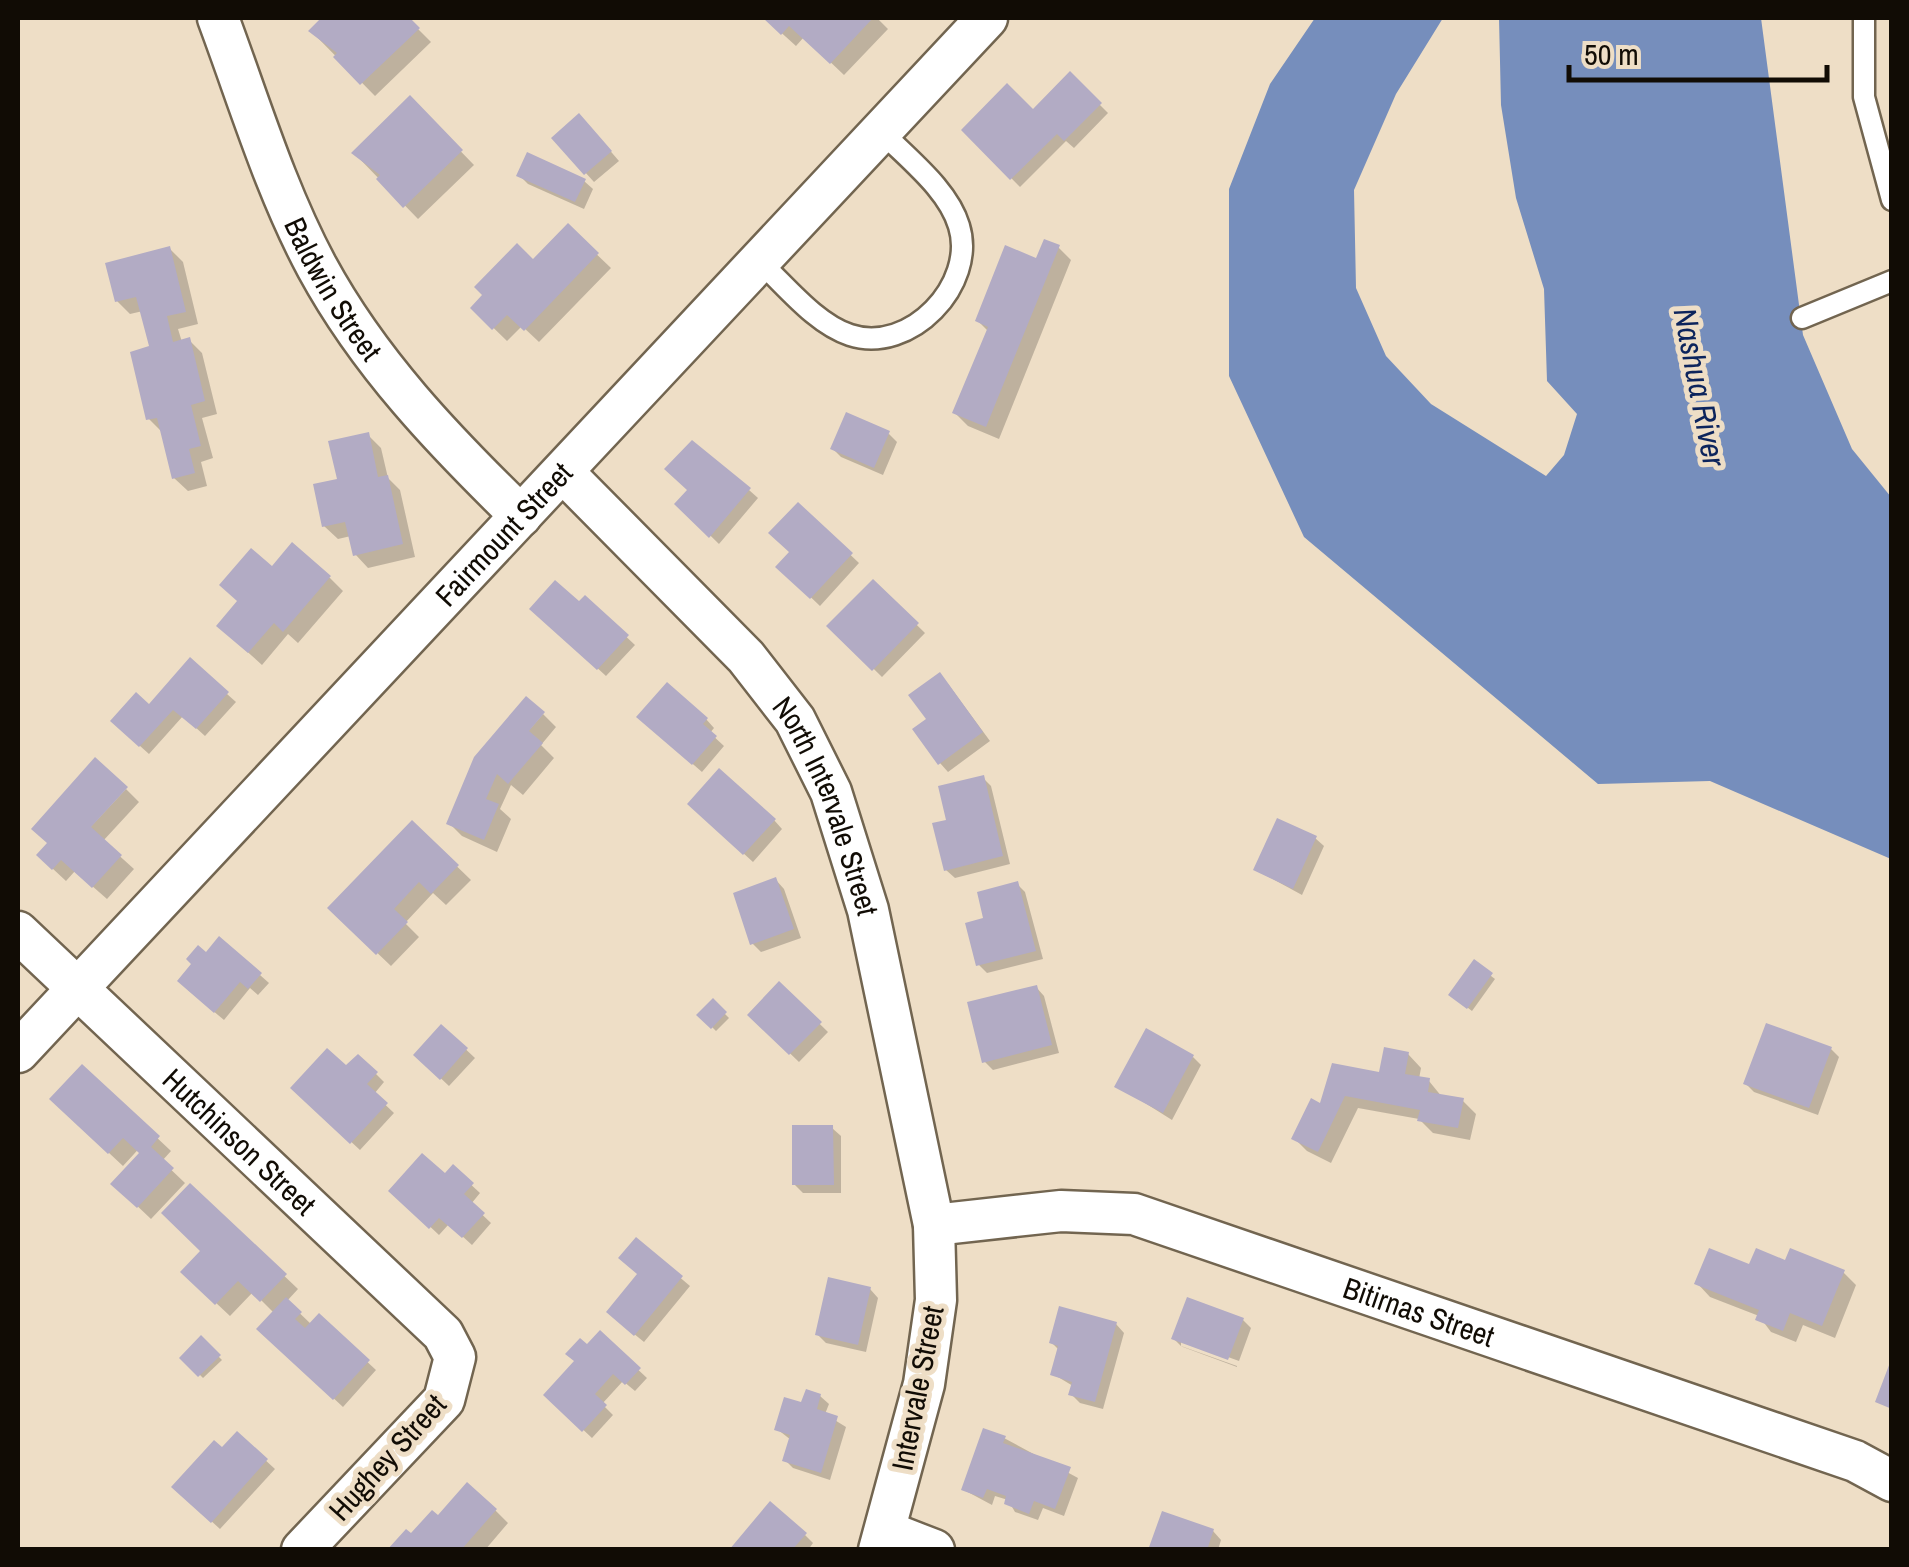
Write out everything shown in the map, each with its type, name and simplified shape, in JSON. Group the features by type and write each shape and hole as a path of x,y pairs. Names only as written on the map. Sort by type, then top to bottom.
{"street":[{"name":"Baldwin Street","path":"218,18 286,200 318,270 410,401 521,516"},
{"name":"Fairmount Street","path":"18,1052 987,18"},
{"name":"North Intervale Street","path":"563,472 746,657 796,720 830,792 868,910 934,1224"},
{"name":"Hutchinson Street","path":"18,932 443,1334 455,1357"},
{"name":"Bitirnas Street","path":"934,1224 1061,1211 1134,1214 1836,1455 1892,1481"},
{"name":"Intervale Street","path":"882,1540 924,1384 936,1300 934,1224"},
{"name":"Hughey Street","path":"302,1550 444,1400 455,1357"},
{"path":"882,1540 934,1550"}],"lane":[{"path":"1864,18 1864,97 1892,200"},
{"path":"761,263 825,320 850,335 875,337 905,329 927,316 946,297 958,275 960,229 951,207 882,132"},
{"path":"1802,318 1892,280"}],"water":[{"name":"Nashua River","path":"1315,18 1443,18 1396,94 1354,190 1356,288 1386,356 1431,404 1546,476 1564,455 1577,414 1547,381 1544,289 1516,198 1501,105 1499,18 1761,18 1803,335 1852,449 1891,497 1891,859 1710,781 1598,784 1304,537 1229,376 1229,189 1270,84"}],"building":[{"path":"321,18 410,18 420,28 360,85 333,57 337,53 308,31"},
{"path":"763,18 873,18 830,64 789,26 781,35"},
{"path":"1070,71 1102,103 1064,141 1057,134 1010,180 961,130 1007,83 1033,109"},
{"path":"410,95 463,150 403,208 376,179 380,175 351,153"},
{"path":"579,113 612,151 584,175 551,138"},
{"path":"527,152 586,179 575,202 516,176"},
{"path":"568,223 599,253 524,331 507,315 492,330 470,308 482,295 474,287 517,243 533,259"},
{"path":"1044,239 1060,245 986,427 952,413 988,327 975,321 1005,245 1036,258"},
{"path":"170,246 186,312 167,316 173,342 190,337 205,401 191,405 201,446 189,449 195,473 172,479 157,418 146,420 130,352 149,346 136,297 115,302 105,263"},
{"path":"846,412 890,431 874,468 830,449"},
{"path":"369,432 378,477 388,475 403,544 353,556 345,522 322,527 313,484 337,479 328,441"},
{"path":"692,440 751,488 709,538 674,504 687,490 664,469"},
{"path":"798,502 853,553 810,599 775,567 789,552 768,533"},
{"path":"292,542 331,576 283,632 274,623 248,653 216,626 237,601 219,585 251,548 272,566"},
{"path":"873,579 919,623 872,671 826,626"},
{"path":"555,580 579,601 585,595 629,635 597,670 529,609"},
{"path":"190,657 229,692 196,729 173,710 139,747 110,721 136,692 149,704"},
{"path":"940,672 983,732 938,765 912,729 926,719 908,695"},
{"path":"667,682 708,718 703,724 717,736 692,765 636,717"},
{"path":"526,696 545,712 529,731 543,743 508,784 497,774 486,799 499,804 484,840 446,824 474,757"},
{"path":"95,757 128,787 91,827 122,855 92,888 61,860 52,870 36,855 47,843 31,829"},
{"path":"719,768 776,819 743,855 687,804"},
{"path":"984,775 1003,856 944,871 932,823 946,820 938,786"},
{"path":"1277,818 1317,836 1293,889 1253,870"},
{"path":"412,820 459,865 431,894 419,882 394,909 408,922 376,955 327,908"},
{"path":"776,877 794,929 750,945 733,893"},
{"path":"1018,881 1036,951 976,966 965,923 983,918 977,892"},
{"path":"219,936 262,973 248,989 240,982 214,1013 177,981 191,964 186,959 198,945 206,952"},
{"path":"1474,959 1493,973 1467,1009 1448,995"},
{"path":"779,981 822,1022 789,1055 747,1015"},
{"path":"1037,985 1052,1045 982,1063 967,1002"},
{"path":"713,998 727,1012 711,1029 696,1015"},
{"path":"1766,1023 1832,1047 1809,1108 1743,1084"},
{"path":"441,1024 468,1048 440,1080 413,1055"},
{"path":"1146,1028 1194,1055 1163,1113 1114,1087"},
{"path":"1384,1047 1409,1052 1405,1074 1430,1078 1428,1092 1464,1098 1458,1128 1417,1121 1420,1110 1345,1096 1318,1152 1291,1139 1311,1098 1320,1103 1332,1063 1379,1072"},
{"path":"327,1048 346,1065 358,1054 378,1072 367,1084 388,1103 350,1144 290,1088"},
{"path":"82,1064 160,1136 151,1147 174,1168 137,1208 110,1184 139,1153 123,1138 108,1154 49,1099"},
{"path":"792,1125 833,1125 834,1185 792,1185"},
{"path":"422,1153 445,1173 453,1164 474,1183 464,1194 485,1213 462,1238 439,1218 429,1229 388,1191"},
{"path":"190,1183 287,1274 260,1302 238,1281 215,1305 180,1272 200,1251 161,1213"},
{"path":"636,1237 683,1276 634,1336 606,1312 637,1274 618,1258"},
{"path":"1709,1248 1749,1264 1756,1248 1785,1260 1790,1248 1845,1270 1822,1326 1790,1313 1783,1331 1755,1320 1759,1310 1694,1284"},
{"path":"828,1277 871,1287 858,1345 815,1335"},
{"path":"286,1297 302,1312 295,1319 305,1328 319,1313 370,1360 333,1400 256,1329"},
{"path":"1187,1297 1244,1318 1228,1360 1171,1339"},
{"path":"1059,1306 1117,1322 1095,1402 1068,1395 1072,1382 1050,1375 1058,1346 1049,1343"},
{"path":"600,1330 641,1368 625,1385 613,1374 595,1394 607,1405 582,1432 543,1395 574,1361 565,1354 580,1338 587,1344"},
{"path":"201,1335 221,1355 198,1377 179,1358"},
{"path":"1892,1360 1892,1409 1875,1402"},
{"path":"806,1389 821,1394 817,1409 838,1416 821,1473 782,1461 790,1435 774,1430 784,1397 801,1402"},
{"path":"983,1428 1006,1436 1003,1443 1071,1467 1055,1509 1034,1501 1029,1514 1004,1504 1006,1496 987,1489 983,1498 961,1490"},
{"path":"237,1431 268,1459 211,1523 171,1487 214,1440 222,1447"},
{"path":"467,1482 497,1509 461,1550 387,1550 406,1529 411,1533 432,1510 438,1515"},
{"path":"770,1501 807,1533 792,1550 729,1550"},
{"path":"1162,1511 1214,1529 1207,1550 1148,1550"}]}
